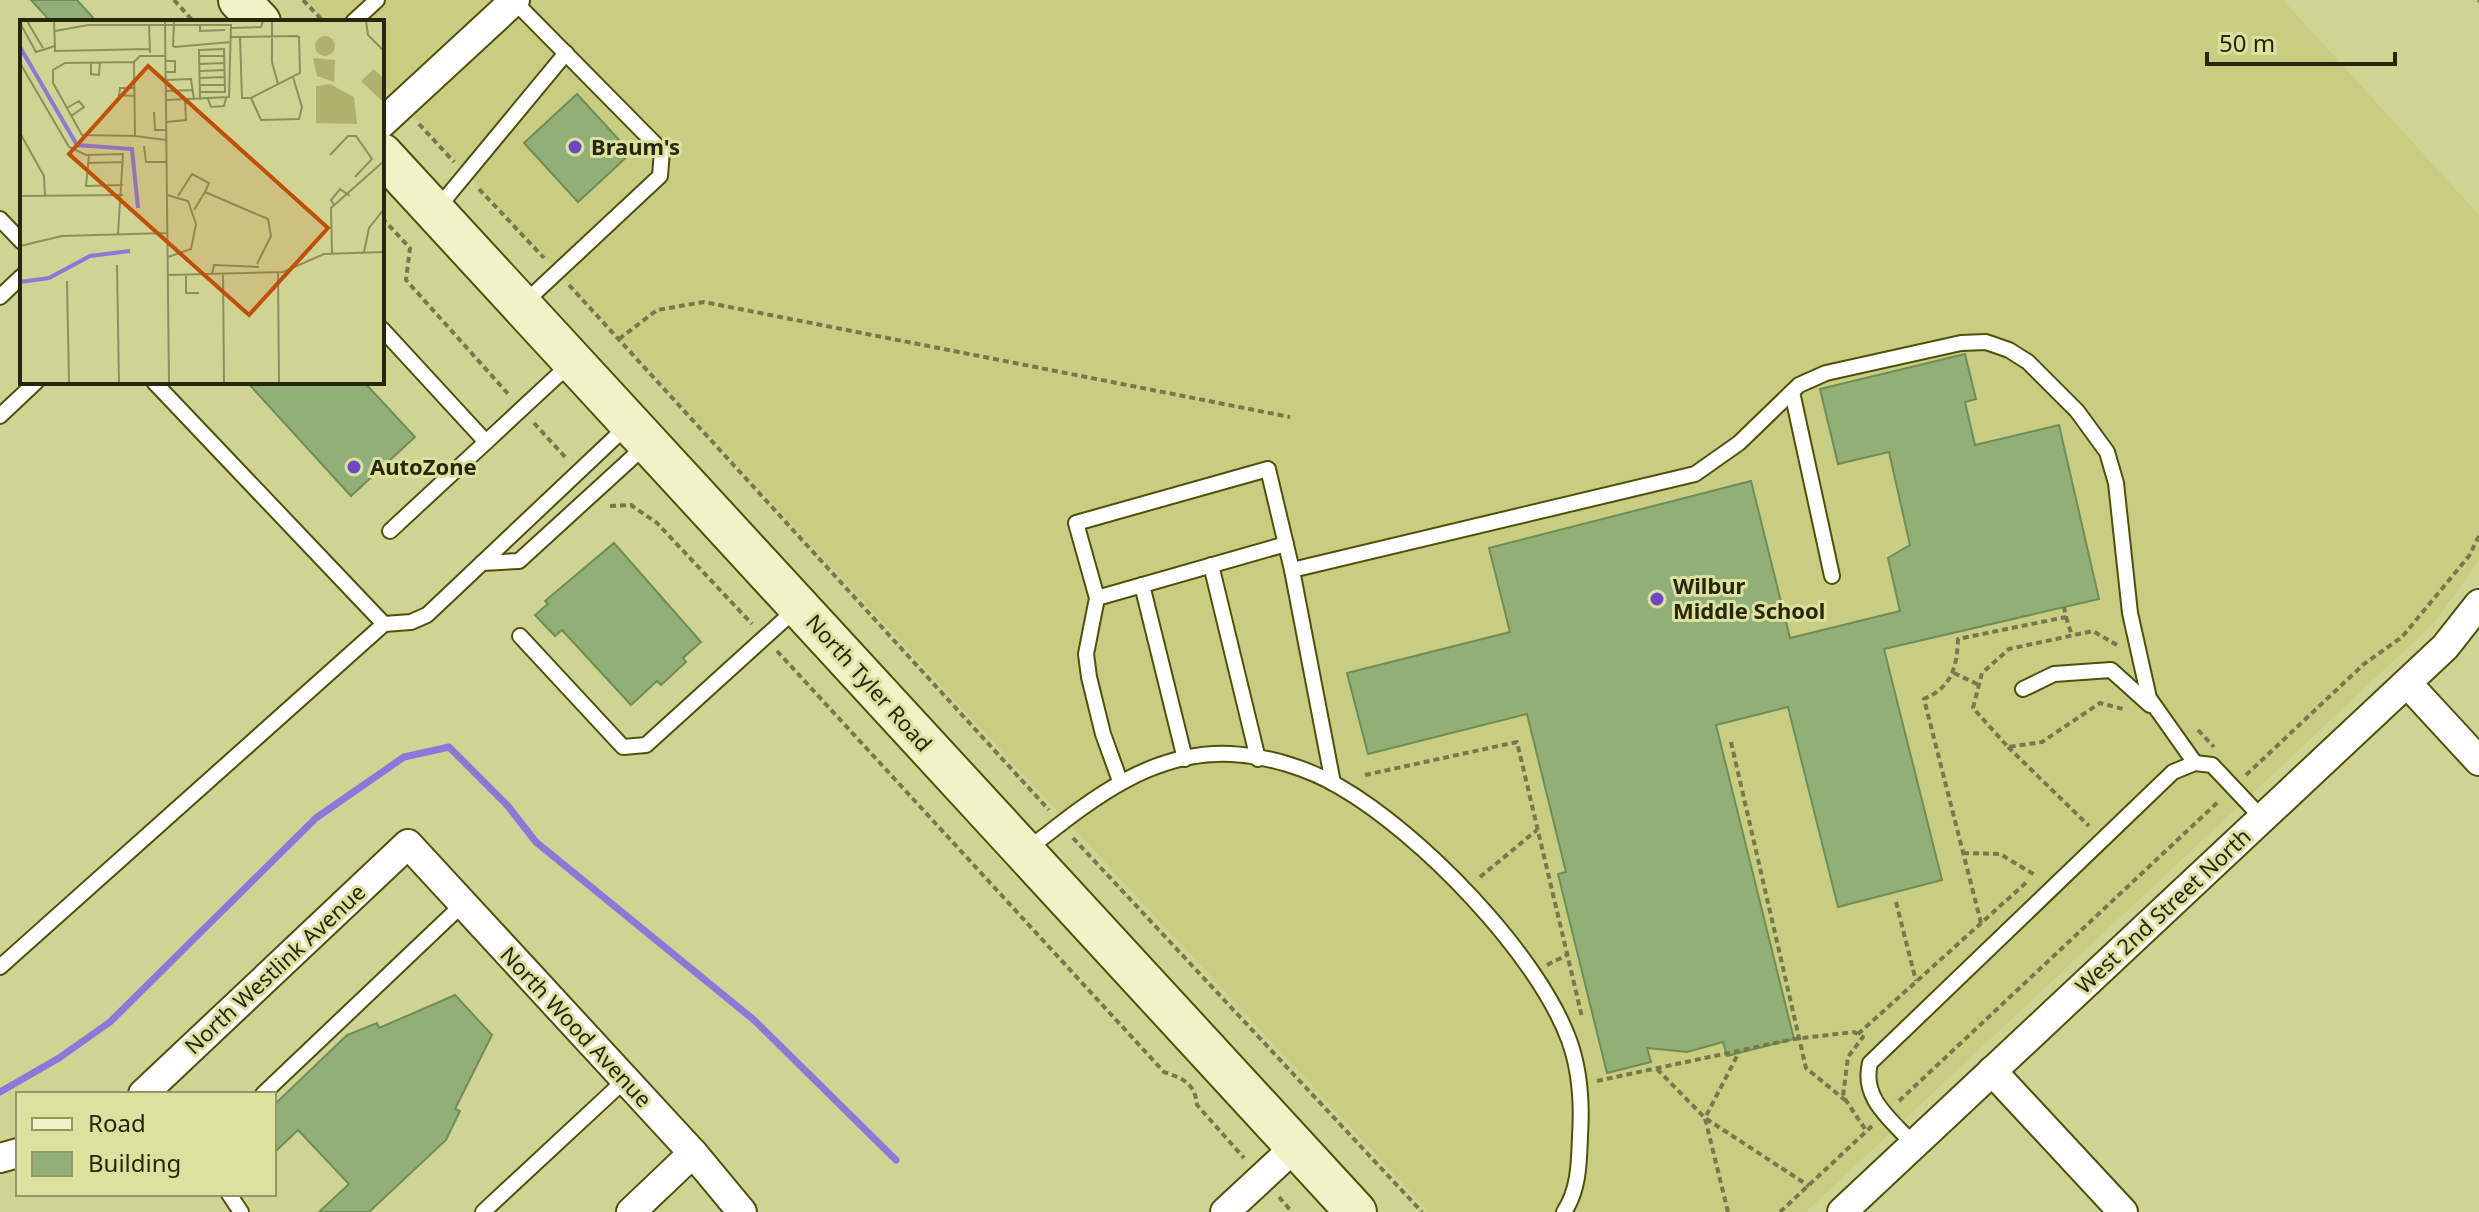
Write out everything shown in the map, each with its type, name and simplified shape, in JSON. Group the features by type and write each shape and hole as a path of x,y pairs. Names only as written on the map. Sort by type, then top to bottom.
{"main road":[{"path":"239,0 258,20"},
{"name":"North Tyler Road","path":"384,156 1356,1212"}],"street":[{"path":"392,114 514,0"},
{"name":"West 2nd Street North","path":"1842,1212 2445,647 2479,604"},
{"path":"2407,683 2479,761"},
{"name":"North Wood Avenue","path":"408,844 693,1153 742,1212"},
{"name":"North Westlink Avenue","path":"153,1090 408,844"},
{"path":"1992,1071 2123,1212"},
{"path":"1225,1212 1295,1147"},
{"path":"631,1212 693,1153"}],"lane":[{"path":"355,20 377,0"},
{"path":"514,0 662,151 660,176 522,305"},
{"path":"435,211 566,53"},
{"path":"0,219 20,240"},
{"path":"0,297 20,278"},
{"path":"384,331 486,442"},
{"path":"1292,570 1695,474 1739,443 1792,392 1826,373 1961,343 1986,342 2009,350 2028,362 2077,411 2107,452 2116,483 2130,613 2141,669 2156,710"},
{"path":"390,531 574,361"},
{"path":"0,416 34,384"},
{"path":"156,384 384,624"},
{"path":"1792,392 1832,576"},
{"path":"0,967 384,624 411,622 427,615 578,471 640,432"},
{"path":"482,563 519,561 596,491 640,432"},
{"path":"1120,781 1103,734 1089,677 1086,654 1097,598 1076,523 1268,469 1292,570 1333,783"},
{"path":"1097,598 1286,544"},
{"path":"1211,565 1258,759"},
{"path":"1142,585 1185,759"},
{"path":"520,636 623,747 646,745 799,606"},
{"path":"2023,689 2054,674 2111,670 2156,710 2195,763"},
{"path":"1025,852 1120,781 1185,759 1230,754 1293,765 1333,783 1383,817 1449,873 1505,936 1538,983 1569,1040 1582,1103 1579,1172 1564,1212"},
{"path":"1914,1145 1872,1098 1865,1081 1870,1063 2173,772 2195,763 2212,765 2239,782 2262,818"},
{"path":"265,1092 463,904"},
{"path":"483,1212 625,1080"}],"path":[{"path":"174,0 192,20"},
{"path":"303,0 322,20"},
{"path":"392,114 465,174 557,272 1061,824 1422,1212"},
{"path":"384,220 410,248 406,280 578,471"},
{"path":"619,339 657,310 704,302 1290,417"},
{"path":"596,491 609,506 631,505 657,523 1164,1072 1185,1079 1196,1093 1197,1105 1292,1212"},
{"path":"1780,1212 2364,664 2410,628 2469,556 2479,536"},
{"path":"2064,607 2072,636"},
{"path":"1981,923 1924,699 1938,693 1954,673 1958,639 2066,617"},
{"path":"2089,826 1973,708 1982,673 2009,649 2093,631 2121,647 2141,669"},
{"path":"1954,673 1979,685"},
{"path":"2008,747 2042,742 2100,703 2115,704 2135,715"},
{"path":"2192,724 2239,782"},
{"path":"1365,775 1517,742 1584,1026"},
{"path":"1731,742 1806,1068 1845,1100 1867,1132"},
{"path":"2078,836 2099,816"},
{"path":"1479,879 1537,830"},
{"path":"1963,853 2000,854 2035,875"},
{"path":"1594,1068 1598,1084 1799,1039 1858,1034 2045,865"},
{"path":"1896,902 1917,982"},
{"path":"1541,968 1567,955"},
{"path":"1845,1100 1844,1074 1848,1057 1863,1037 1858,1034"},
{"path":"1728,1212 1705,1118 1738,1054"},
{"path":"1657,1069 1705,1118 1809,1186"}],"shaded area":[{"name":"Wilbur Middle School","path":"305,0 2283,0 2479,215 2479,560 2436,621 1806,1212 1429,1212 384,84 384,20 324,20"}],"building":[{"path":"31,0 77,0 95,20 49,20"},
{"path":"577,94 631,153 578,202 524,143"},
{"path":"1965,354 1976,399 1965,402 1975,445 2059,425 2099,599 1884,649 1942,880 1838,907 1788,707 1716,725 1794,1039 1727,1056 1723,1042 1687,1052 1647,1048 1651,1062 1607,1073 1558,874 1566,872 1527,714 1368,754 1347,673 1510,632 1489,548 1751,481 1790,638 1900,611 1888,558 1910,545 1889,452 1838,464 1820,389"},
{"name":"AutoZone","path":"249,384 366,384 415,437 351,496"},
{"path":"614,543 701,642 683,658 686,662 661,685 657,681 631,705 562,630 555,636 535,615 548,604 545,601"},
{"path":"455,995 492,1035 455,1109 460,1111 446,1140 369,1212 319,1212 349,1184 298,1130 276,1151 276,1103 347,1035 377,1023 379,1028"}],"waterway":[{"path":"0,1092 59,1058 110,1022 316,818 404,757 449,747 507,805 536,842 754,1020 896,1160"}],"place":[{"name":"Braum's","path":"575,147"},
{"name":"AutoZone","path":"354,467"},
{"name":"Wilbur Middle School","path":"1657,599"}]}
